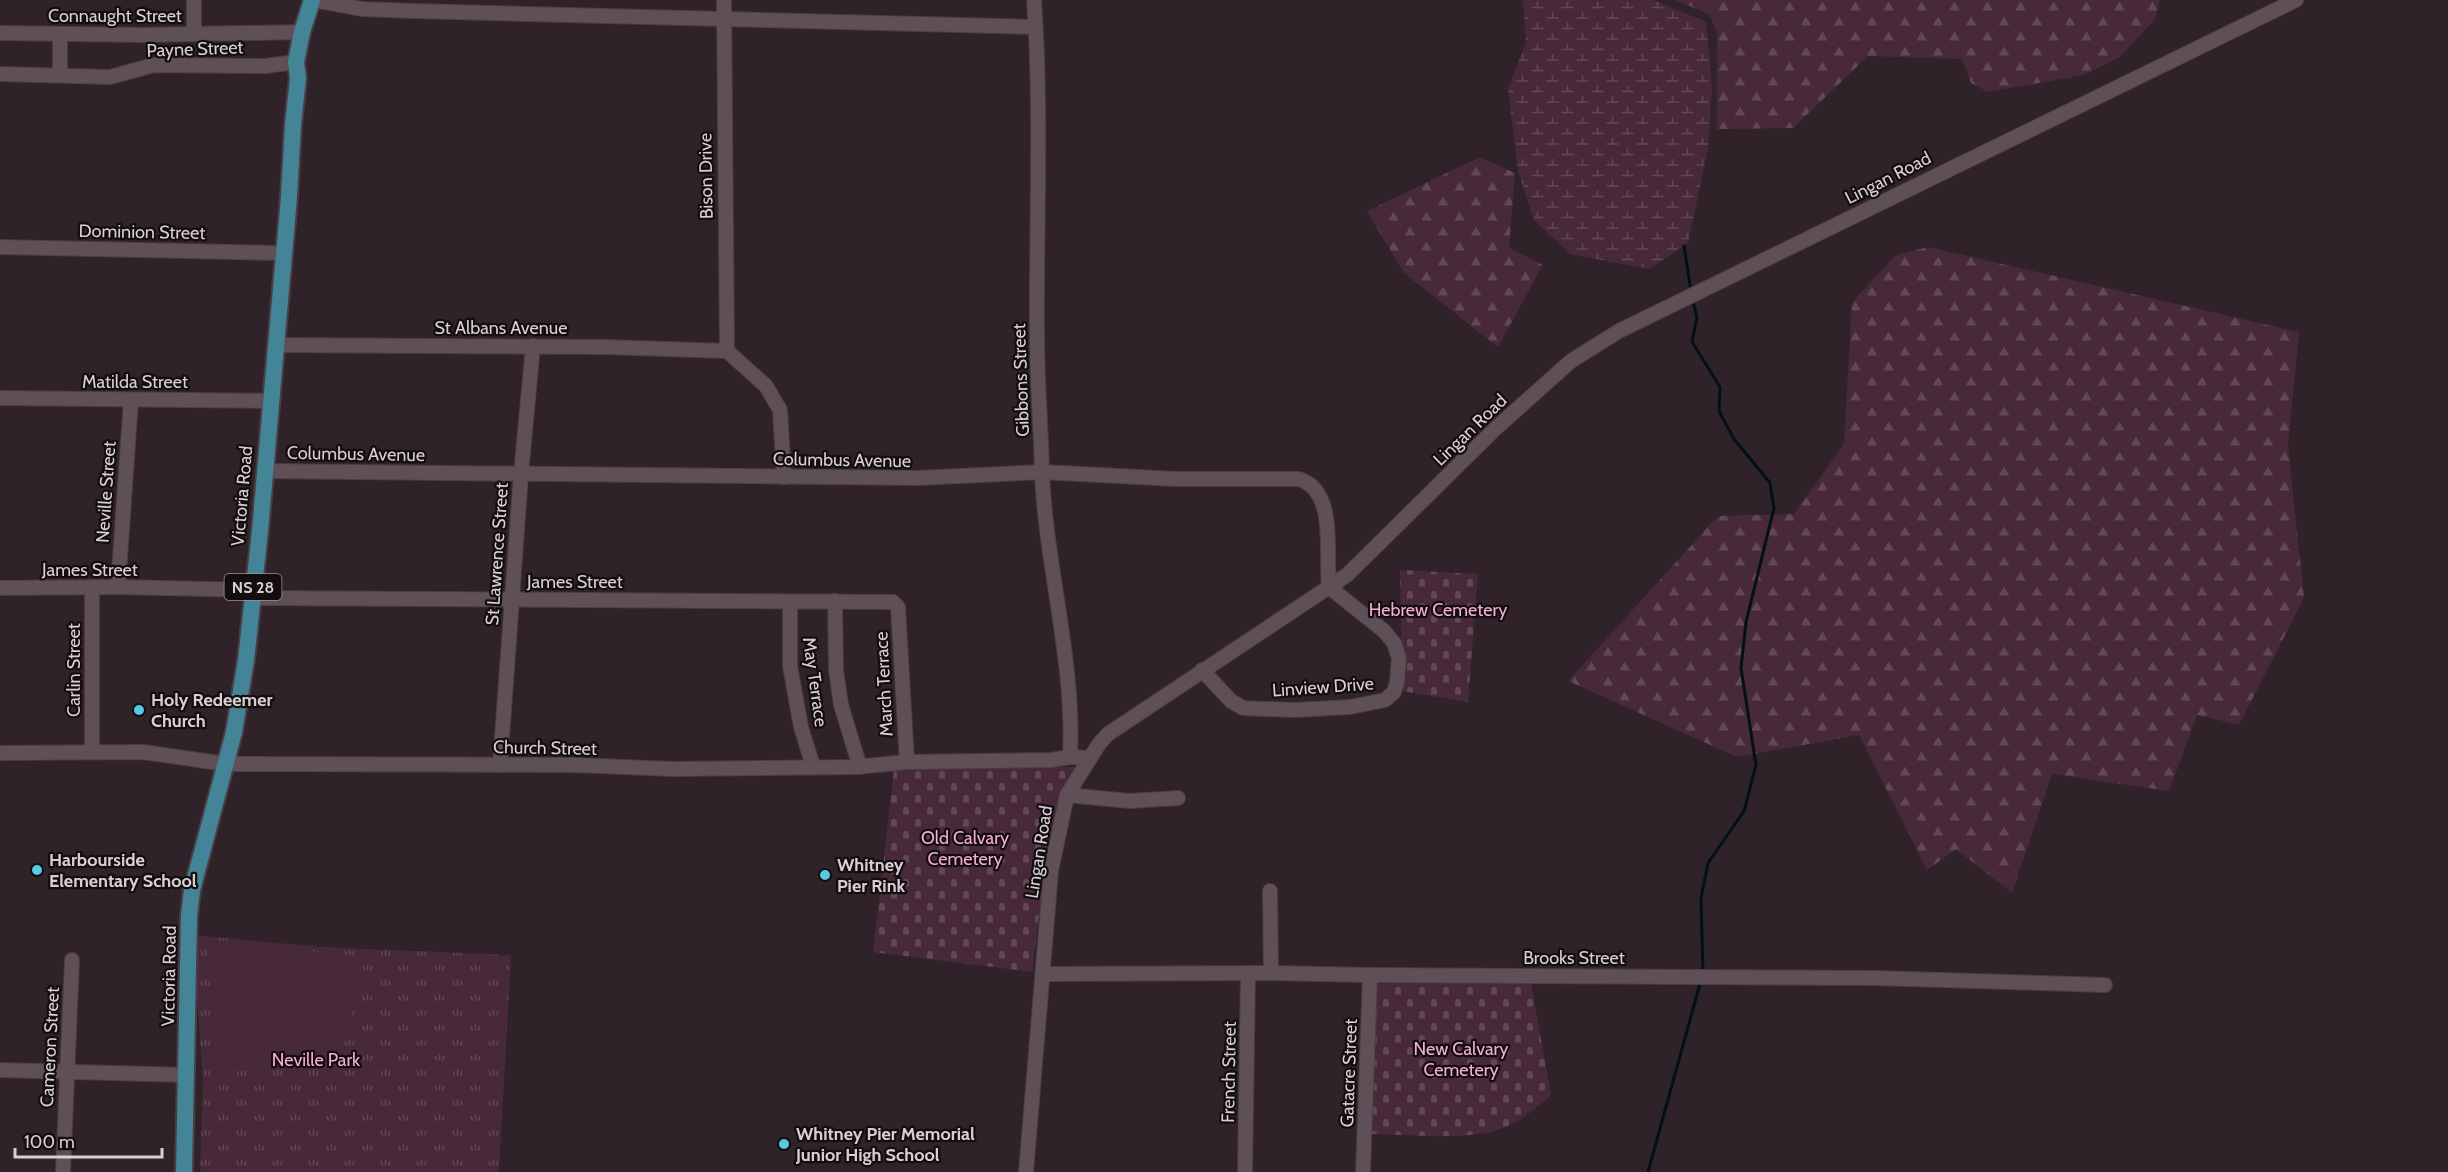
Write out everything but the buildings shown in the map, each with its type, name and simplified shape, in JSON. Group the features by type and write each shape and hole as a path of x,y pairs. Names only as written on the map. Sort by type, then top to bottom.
{"main road":[{"name":"Victoria Road","path":"184,1172 189,916 192,890 234,732 245,666 298,78 296,62 302,32 313,0"}],"street":[{"path":"194,0 194,34"},
{"path":"313,0 362,9 1035,27"},
{"name":"Bison Drive","path":"724,0 727,351"},
{"name":"Gibbons Street","path":"1034,0 1038,125 1037,339 1042,472 1050,562 1068,692 1070,757"},
{"name":"Lingan Road","path":"1026,1172 1051,871 1067,795 1108,734 1347,574 1372,552 1483,439 1591,346 1940,172 2145,75 2296,0"},
{"name":"Connaught Street","path":"0,33 302,32"},
{"path":"60,34 60,75"},
{"name":"Payne Street","path":"0,74 110,77 157,65 265,66 296,62"},
{"name":"Dominion Street","path":"0,247 282,253"},
{"name":"St Albans Avenue","path":"275,345 533,346 727,351"},
{"name":"St Lawrence Street","path":"500,765 521,474 533,346"},
{"path":"727,351 759,379 776,401 780,410 784,477"},
{"name":"Matilda Street","path":"0,398 270,401"},
{"name":"Neville Street","path":"118,587 131,400"},
{"name":"Columbus Avenue","path":"264,471 917,478 1042,472 1177,479 1299,479 1307,482 1319,492 1324,503 1329,587"},
{"name":"Carlin Street","path":"92,587 92,752"},
{"name":"James Street","path":"0,588 118,587 253,594 512,600 890,601 896,604"},
{"name":"Linview Drive","path":"1202,670 1230,701 1243,708 1294,710 1350,707 1375,704 1388,699 1394,692 1398,675 1399,658 1394,643 1384,631 1329,587"},
{"path":"835,601 836,670 841,705 860,767"},
{"name":"May Terrace","path":"790,602 790,666 801,728 813,766"},
{"name":"March Terrace","path":"896,604 907,762"},
{"name":"Church Street","path":"0,753 156,753 226,764 500,765 673,769 860,767 907,762 1051,760 1070,757 1090,759"},
{"path":"1067,795 1130,801 1178,798"},
{"path":"1270,891 1271,973"},
{"name":"Cameron Street","path":"63,1172 62,1151 68,1072 72,960"},
{"name":"French Street","path":"1245,1172 1248,973"},
{"name":"Brooks Street","path":"1043,974 1271,973 1856,978 2105,985"},
{"name":"Gatacre Street","path":"1363,1172 1370,975"},
{"path":"0,1070 187,1075"}],"green space":[{"path":"1523,0 1654,0 1706,22 1712,86 1708,149 1688,243 1649,269 1570,254 1534,220 1518,171 1508,89 1526,42"},
{"path":"1675,0 2160,0 2155,19 2120,57 2084,75 1988,92 1971,83 1962,59 1868,56 1793,128 1717,129 1717,32 1709,14"},
{"path":"1480,157 1515,173 1509,248 1543,265 1498,347 1404,273 1367,211"},
{"path":"1928,247 2299,332 2288,445 2304,598 2239,725 2197,715 2169,791 2052,774 2012,893 1956,849 1927,870 1859,735 1737,757 1568,681 1718,516 1794,514 1844,444 1852,302 1896,255"},
{"name":"Hebrew Cemetery","path":"1400,570 1478,574 1468,702 1402,691"},
{"name":"Old Calvary Cemetery","path":"1083,767 1064,797 1048,840 1032,972 873,952 894,769"},
{"name":"Neville Park","path":"193,935 320,947 511,955 499,1172 200,1172 203,1082"},
{"path":"215,942 359,956 355,1004 344,1031 321,1050 292,1063 251,1071 214,1066 208,947"},
{"name":"New Calvary Cemetery","path":"1377,983 1531,983 1551,1095 1518,1121 1492,1132 1458,1136 1370,1134"}],"waterway":[{"path":"1684,246 1691,291"},
{"path":"1693,301 1697,318 1692,342 1720,387 1719,411 1734,439 1770,483 1774,508 1746,622 1741,668 1756,765 1744,811 1708,863 1701,898 1703,974"},
{"path":"1648,1172 1701,980"}],"place":[{"name":"Holy Redeemer Church","path":"139,710"},
{"name":"Harbourside Elementary School","path":"37,870"},
{"name":"Whitney Pier Rink","path":"825,875"},
{"name":"Whitney Pier Memorial Junior High School","path":"784,1144"}]}
